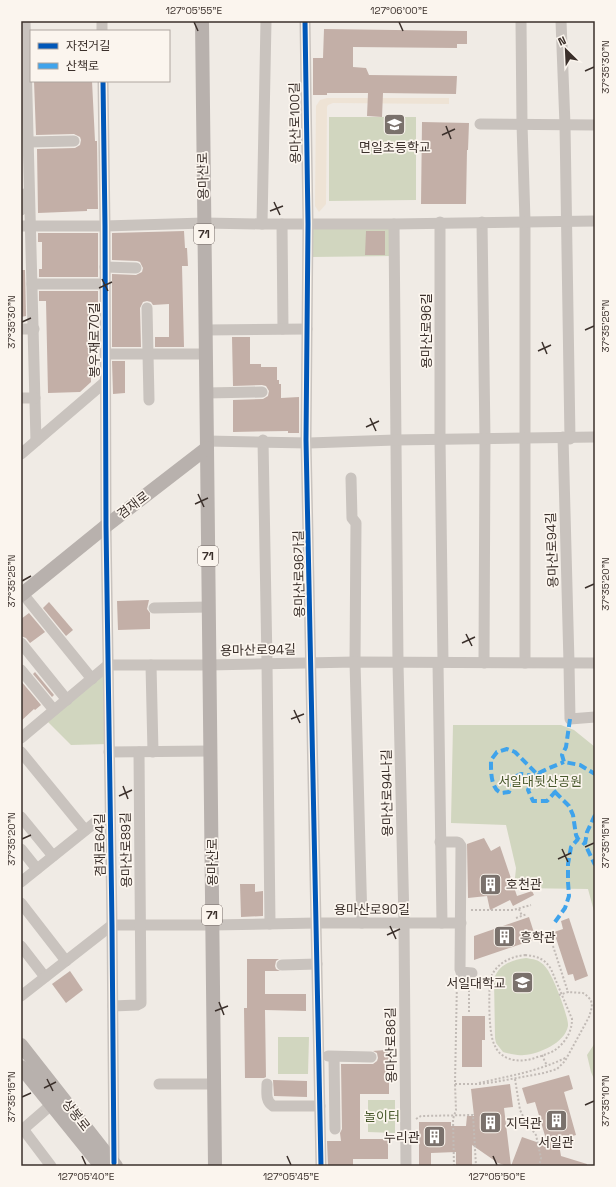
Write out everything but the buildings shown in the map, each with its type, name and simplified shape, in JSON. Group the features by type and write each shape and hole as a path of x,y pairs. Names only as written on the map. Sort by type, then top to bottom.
{"main road":[{"name":"용마산로","path":"202,21 215,1166"},
{"name":"겸재로","path":"22,594 207,445"},
{"name":"상봉로","path":"21,1045 110,1165"},
{"name":"상봉로","path":"21,1067 51,1105 110,1165"}],"street":[{"path":"25,21 29,62 29,142 26,226 32,284 36,441"},
{"path":"262,224 266,21"},
{"name":"용마산로100길","path":"305,21 308,224"},
{"path":"521,21 525,221"},
{"name":"용마산로94길","path":"560,21 565,125 570,720 595,717"},
{"name":"봉우재로70길","path":"103,82 106,526"},
{"path":"21,109 24,206 21,210"},
{"path":"480,124 595,125"},
{"path":"29,142 74,141"},
{"path":"308,224 317,209"},
{"name":"용마산로94길","path":"525,221 525,663"},
{"path":"26,226 105,226 204,223 394,224 440,222 595,221"},
{"name":"용마산로96길","path":"440,222 440,440"},
{"path":"482,222 486,439 484,663"},
{"path":"282,224 283,329"},
{"name":"용마산로96가길","path":"308,224 306,443 312,662 316,964 321,1166"},
{"path":"394,224 398,663"},
{"path":"105,268 136,268"},
{"name":"봉우재로70길","path":"32,284 105,284"},
{"path":"147,308 149,400"},
{"path":"21,329 34,329"},
{"path":"205,330 307,329"},
{"path":"105,354 206,354"},
{"path":"21,454 105,382"},
{"path":"206,393 262,392"},
{"path":"21,398 35,398"},
{"path":"207,445 263,441 306,443 595,437"},
{"path":"440,440 440,842 442,923"},
{"path":"263,441 270,924"},
{"path":"351,478 352,518 356,523 356,662 362,923"},
{"name":"겸재로64길","path":"106,526 113,1006 110,1165"},
{"name":"겸재로","path":"22,594 92,679"},
{"path":"154,608 209,607"},
{"path":"21,644 67,700"},
{"name":"용마산로94길","path":"108,665 209,665 312,662 595,663"},
{"name":"용마산로94나길","path":"398,663 404,923"},
{"path":"22,736 108,665"},
{"path":"151,665 153,752"},
{"path":"21,670 54,710"},
{"path":"109,752 210,751"},
{"path":"21,752 85,830"},
{"name":"용마산로89길","path":"113,1006 136,1005 141,1003 139,752"},
{"path":"21,817 53,856"},
{"name":"겸재로64길","path":"21,882 100,819 110,819"},
{"path":"440,842 456,842 461,846 460,969 461,972 471,975"},
{"path":"21,849 37,869"},
{"path":"21,903 66,961"},
{"name":"용마산로86길","path":"404,923 406,1166"},
{"name":"용마산로90길","path":"212,925 460,923"},
{"path":"21,996 112,925 212,925"},
{"path":"21,946 45,977"},
{"path":"282,965 316,964"},
{"path":"318,1056 371,1057"},
{"path":"334,1056 335,1129"},
{"path":"159,1084 214,1084"},
{"path":"267,1084 268,1100 273,1106 320,1106"},
{"path":"51,1105 22,1130 51,1166"}],"path":[{"path":"470,910 519,909 531,905"},
{"path":"519,909 522,916"},
{"path":"516,918 527,914"},
{"path":"553,946 568,992"},
{"path":"519,956 533,956 541,958 551,969 560,994 572,1019 570,1032 561,1045 555,1050 542,1056 526,1060 516,1060 505,1057 499,1053 495,1048 491,1037 490,980 492,974 502,962 519,956"},
{"path":"469,1012 471,975"},
{"path":"454,1166 453,1119 456,1110 457,977"},
{"path":"455,1084 475,1084 515,1079 552,1071 561,1066 589,1018 592,1007 591,1000 583,993 568,992 560,994"},
{"path":"542,1056 547,1066"},
{"path":"475,1084 547,1066 568,1056"},
{"path":"515,1079 522,1116 536,1135 541,1158 538,1166"},
{"path":"415,1122 416,1119 421,1116 472,1114 476,1166"}],"green space":[{"path":"329,117 416,117 416,200 329,201"},
{"path":"391,228 392,256 312,257 312,229"},
{"path":"107,667 108,744 71,745 45,719"},
{"name":"서일대뒷산공원","path":"453,725 561,725 574,730 595,747 595,915 588,889 514,888 516,868 506,825 451,823"},
{"path":"526,958 538,961 548,971 561,1000 568,1026 562,1038 544,1050 530,1054 517,1055 503,1052 496,1043 494,979 496,974 503,966 516,960"},
{"path":"278,1037 309,1037 308,1074 278,1074"},
{"path":"595,1043 595,1081 587,1055"},
{"name":"놀이터","path":"368,1100 395,1100 395,1133 368,1132"}],"shaded area":[{"path":"327,98 449,98 449,104 333,103 328,105 326,204 319,212 315,206 316,106 320,100"}],"marked path":[{"path":"570,719 566,747 562,755 564,762 580,765 595,774"},
{"path":"535,776 521,774 514,777 509,792 502,793 498,791 493,784 491,760 497,752 507,749 515,752 537,774 564,762"},
{"path":"537,774 544,778 555,792 547,801 533,801 528,790 537,774"},
{"path":"555,792 569,806 573,815 576,835 578,839 585,844"},
{"path":"595,815 587,832 585,844 595,865"},
{"path":"555,922 565,908 569,896 568,864 571,847 578,839"}],"cycle path":[{"path":"305,21 308,224 306,440 321,1166"},
{"path":"103,82 106,526 114,1163"}],"place":[{"name":"면일초등학교","path":"395,125"},
{"name":"호천관","path":"490,884"},
{"name":"흥학관","path":"505,937"},
{"name":"서일대학교","path":"522,983"},
{"name":"서일관","path":"556,1120"},
{"name":"지덕관","path":"490,1123"},
{"name":"누리관","path":"435,1137"}]}
